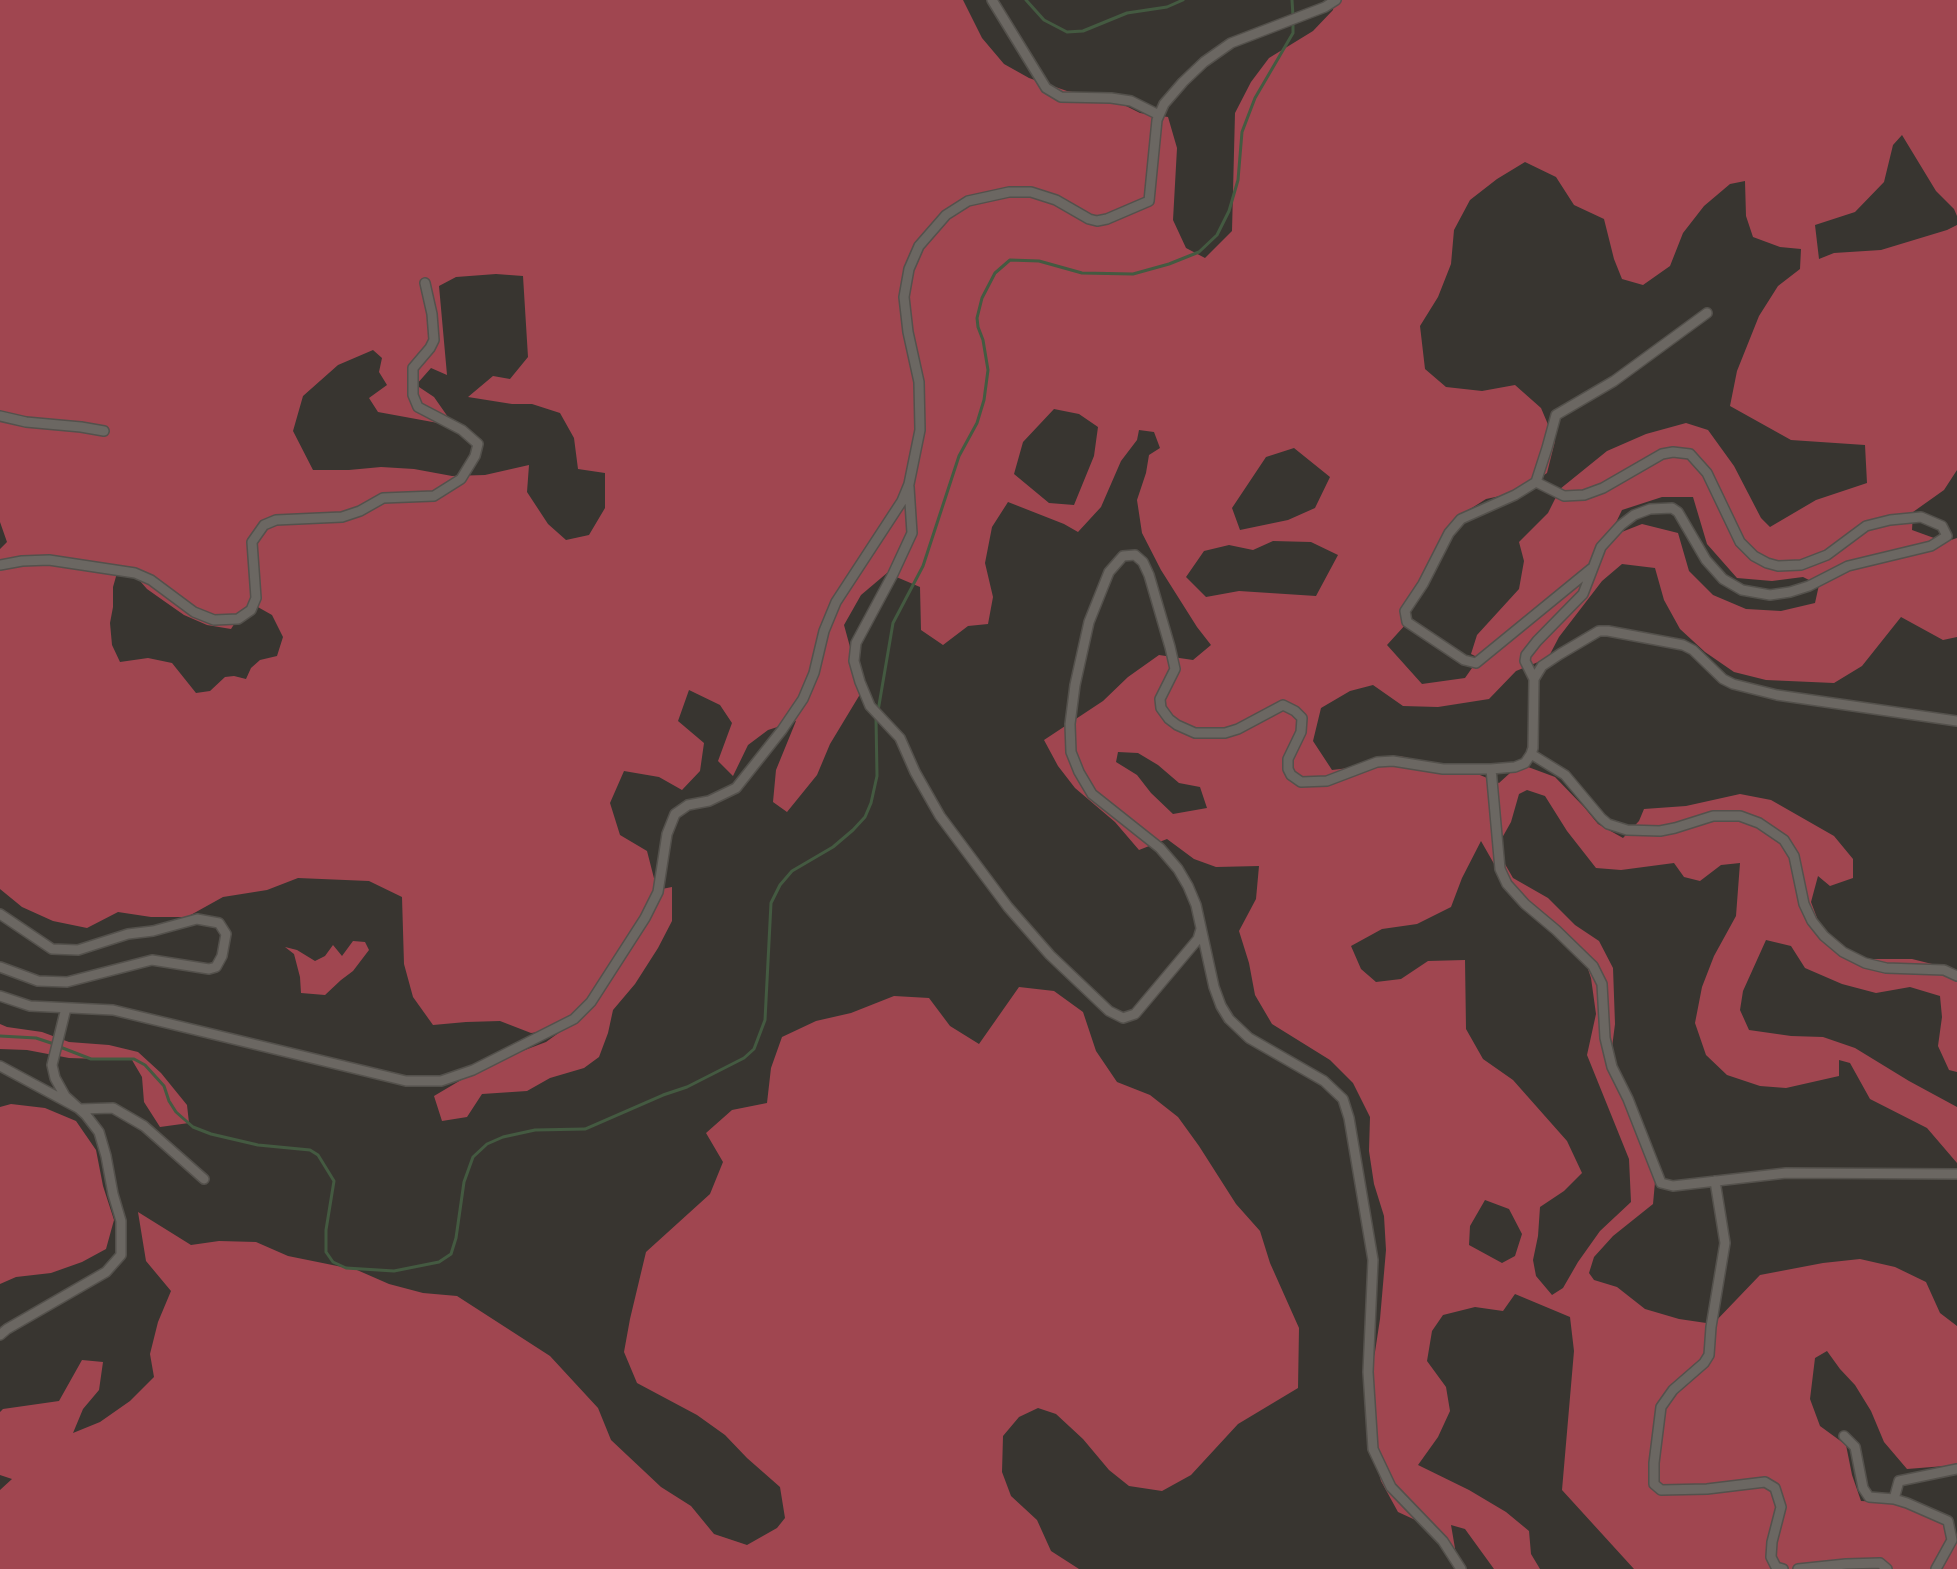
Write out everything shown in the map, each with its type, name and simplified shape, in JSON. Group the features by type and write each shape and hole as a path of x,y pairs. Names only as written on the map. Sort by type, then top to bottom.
{"street":[{"path":"992,0 1046,88 1061,97 1111,98 1131,101 1159,115"},
{"path":"0,996 30,1006 65,1013 113,1010 406,1081 441,1081 473,1070 574,1019 591,1002 645,918 658,892 661,861 667,834 675,814 688,805 709,801 736,788 782,730 803,699 814,673 824,631 843,587 902,501 909,484 920,430 919,382 908,332 904,297 909,269 920,246 946,215 968,201 1009,192 1031,192 1056,200 1089,219 1097,221 1149,201 1159,115 1164,104 1204,62 1231,43 1325,7 1336,0"},
{"path":"0,565 49,560 135,573 151,580 194,612 214,620 238,619 251,610 256,598 252,542 264,525 276,520 342,517 360,511 383,498 434,496 462,479 475,456 478,444 462,430 418,407 413,395 413,368 434,340 432,314 425,283"},
{"path":"1593,568 1476,663 1464,660 1407,622 1406,611 1423,584 1449,533 1461,519 1515,495 1536,482 1556,415 1614,381 1707,313"},
{"path":"0,416 26,422 81,426 104,431"},
{"path":"1461,1569 1443,1541 1391,1487 1372,1449 1368,1372 1373,1260 1349,1118 1343,1099 1324,1081 1249,1038 1229,1019 1214,987 1196,905 1178,869 1160,848 1092,794 1071,752 1070,724 1075,685 1089,622 1109,573 1123,556 1135,555 1143,562 1170,647 1175,669 1160,699 1161,708 1169,719 1196,733 1225,733 1238,729 1283,705 1295,711 1302,718 1301,732 1288,759 1288,769 1291,775 1301,782 1327,781 1377,762 1393,761 1443,769 1491,769 1521,766 1531,754 1534,679 1525,661 1526,655 1536,641 1583,594 1601,547 1621,525 1634,515 1650,509 1672,508 1678,512 1706,560 1723,579 1742,590 1770,595 1800,589 1848,566 1931,546 1947,536 1942,526 1921,517 1890,520 1866,526 1827,555 1801,565 1778,566 1754,556 1740,542 1707,473 1690,454 1673,452 1662,454 1603,488 1584,495 1564,496 1536,482"},
{"path":"909,484 912,533 856,643 854,661 870,706 900,738 915,772 940,816 1008,907 1050,955 1109,1011 1123,1018 1135,1014 1198,939 1201,924"},
{"path":"1534,679 1542,666 1560,654 1599,631 1608,631 1683,645 1693,650 1723,679 1733,684 1777,695 1957,721"},
{"path":"1531,754 1565,775 1608,824 1627,830 1667,830 1713,816 1740,816 1759,823 1784,840 1794,856 1804,904 1812,921 1824,936 1843,952 1865,963 1886,968 1944,970 1957,976"},
{"path":"1491,769 1500,869 1507,884 1525,904 1593,966 1602,984 1605,1038 1612,1067 1628,1099 1661,1183 1673,1186 1786,1173 1957,1174"},
{"path":"0,914 52,949 78,950 128,934 153,931 197,919 219,923 226,934 222,956 216,967 209,969 152,960 67,982 38,981 0,967"},
{"path":"0,1335 106,1272 122,1255 121,1221 99,1132 60,1089 55,1078 52,1065 65,1013"},
{"path":"0,1066 80,1109 113,1108 144,1126 204,1179"},
{"path":"1716,1181 1725,1243 1711,1327 1709,1354 1704,1363 1673,1390 1661,1407 1654,1463 1654,1484 1662,1490 1707,1489 1765,1482 1775,1488 1781,1507 1772,1542 1771,1557 1776,1567 1783,1569"},
{"path":"1844,1436 1855,1448 1863,1488 1869,1497 1894,1499 1948,1521 1952,1540 1936,1569"},
{"path":"1894,1499 1899,1481 1957,1470"},
{"path":"1798,1569 1880,1563 1887,1569"}],"shaded area":[{"path":"0,0 963,0 982,38 1004,64 1029,78 1067,91 1112,99 1140,113 1168,117 1177,148 1173,220 1186,248 1205,258 1232,231 1235,113 1251,82 1269,58 1313,31 1333,10 1334,0 1957,0 1957,216 1954,209 1936,191 1902,135 1893,145 1884,182 1855,212 1815,225 1819,259 1834,253 1881,250 1957,225 1957,470 1944,490 1913,512 1912,530 1945,542 1957,538 1957,637 1943,640 1901,617 1862,666 1834,683 1766,680 1734,672 1705,652 1680,629 1664,600 1655,568 1622,564 1602,581 1559,637 1548,658 1516,671 1489,699 1438,707 1403,706 1373,685 1350,691 1321,708 1313,741 1332,770 1366,766 1399,756 1468,770 1499,783 1520,764 1555,777 1598,824 1623,838 1639,821 1644,809 1686,806 1740,794 1771,800 1834,836 1853,859 1853,878 1830,886 1818,876 1811,902 1820,926 1853,959 1912,959 1944,967 1957,978 1957,1072 1949,1070 1938,1046 1942,1017 1940,996 1910,987 1876,993 1842,984 1805,968 1791,946 1766,940 1743,991 1740,1010 1749,1030 1791,1036 1823,1037 1855,1048 1957,1107 1957,1163 1927,1128 1870,1099 1850,1063 1839,1060 1839,1076 1786,1088 1760,1086 1727,1075 1706,1055 1695,1023 1702,987 1714,956 1736,916 1740,863 1721,865 1700,881 1684,877 1674,863 1621,870 1596,868 1567,831 1545,796 1527,790 1519,794 1511,822 1502,838 1498,852 1513,878 1548,898 1575,925 1599,941 1613,968 1615,1024 1610,1063 1639,1132 1655,1182 1653,1204 1613,1236 1594,1257 1589,1273 1594,1280 1617,1287 1645,1309 1679,1319 1713,1324 1760,1275 1823,1263 1860,1259 1895,1267 1926,1282 1940,1313 1957,1326 1957,1465 1907,1469 1884,1442 1871,1411 1855,1385 1827,1351 1815,1358 1810,1399 1820,1426 1846,1445 1852,1475 1861,1501 1906,1506 1948,1521 1957,1535 1957,1569 1634,1569 1562,1490 1574,1351 1570,1317 1515,1294 1503,1311 1475,1307 1443,1315 1432,1331 1427,1361 1446,1387 1450,1411 1438,1437 1418,1465 1469,1490 1506,1512 1529,1531 1531,1554 1540,1569 1494,1569 1465,1529 1451,1525 1457,1560 1435,1529 1398,1512 1381,1481 1372,1446 1367,1385 1380,1319 1386,1250 1384,1216 1374,1184 1369,1151 1370,1117 1353,1083 1330,1060 1272,1024 1255,995 1249,963 1239,931 1256,899 1259,866 1216,867 1194,859 1167,839 1139,850 1115,822 1075,788 1058,766 1044,740 1103,701 1128,677 1159,655 1193,660 1211,645 1161,570 1142,533 1137,500 1149,455 1160,448 1154,432 1139,430 1137,440 1121,461 1101,507 1078,532 1064,524 1008,502 992,527 985,563 993,597 988,624 968,626 943,645 921,630 920,587 887,573 861,595 844,625 862,691 830,744 817,775 787,812 773,802 776,770 796,721 768,730 748,745 733,776 718,761 732,723 720,705 689,690 678,721 704,743 700,771 682,790 659,777 624,771 610,803 620,835 647,851 657,890 672,887 672,921 635,984 613,1010 599,1057 584,1068 550,1078 527,1091 482,1094 467,1117 442,1121 434,1096 488,1064 546,1042 564,1029 531,1033 500,1021 433,1025 413,997 404,964 402,897 369,881 298,878 267,890 223,897 187,917 151,917 118,912 87,928 53,921 22,907 0,889 0,549 7,542 0,522","holes":["1525,162 1556,177 1574,205 1604,219 1614,259 1622,279 1643,285 1670,266 1683,233 1704,206 1730,184 1745,181 1746,216 1753,237 1780,247 1801,249 1800,269 1778,286 1759,316 1737,371 1730,406 1791,440 1865,445 1867,483 1816,500 1770,527 1761,518 1734,466 1708,430 1686,423 1646,434 1607,451 1560,489 1548,513 1519,542 1524,561 1519,589 1477,635 1471,654 1479,658 1465,678 1422,684 1387,645 1406,624 1413,599 1456,518 1486,499 1519,492 1547,473 1555,441 1541,408 1515,385 1482,391 1446,387 1425,369 1420,326 1438,297 1451,264 1454,230 1470,200 1497,179","496,274 523,276 528,357 510,379 493,376 468,397 512,404 532,404 560,413 574,438 578,469 605,473 605,508 589,535 566,540 548,524 527,492 529,465 485,475 452,476 414,469 381,467 313,470 293,431 303,396 338,365 373,350 382,358 379,372 387,385 369,398 378,412 438,423 448,417 434,397 416,385 431,368 447,375 439,286 456,277","1054,409 1079,414 1098,427 1094,456 1074,505 1049,503 1014,474 1023,442","1294,448 1330,477 1315,508 1288,520 1240,530 1232,508 1266,457","1662,497 1693,497 1707,544 1737,578 1772,581 1803,577 1819,585 1815,603 1781,611 1746,609 1713,595 1689,571 1678,533 1642,524 1609,537 1622,510","1273,541 1311,542 1338,555 1316,596 1239,591 1206,597 1186,577 1204,551 1229,545 1253,550","117,573 133,573 147,589 164,601 184,615 207,625 231,629 240,615 256,606 272,615 283,637 277,656 260,660 251,668 246,679 234,676 225,677 210,691 196,693 172,663 148,658 120,662 112,645 110,623 113,587","1118,752 1138,753 1158,765 1179,783 1200,787 1207,808 1173,814 1151,793 1137,775 1116,762","1481,841 1505,883 1581,948 1591,978 1596,1014 1587,1055 1629,1159 1631,1202 1600,1231 1563,1288 1552,1295 1536,1276 1533,1260 1538,1236 1540,1207 1564,1191 1582,1173 1567,1141 1513,1080 1483,1059 1466,1029 1465,960 1428,961 1401,979 1376,982 1361,969 1351,946 1382,929 1417,924 1451,907 1462,878","1485,1200 1509,1209 1522,1234 1515,1256 1502,1263 1469,1245 1470,1226"]},
{"path":"353,941 365,942 369,950 353,971 325,995 301,993 300,977 294,954 285,947 297,950 315,961 325,956 333,945 342,956"},
{"path":"1019,987 1054,991 1083,1012 1096,1051 1117,1082 1150,1095 1178,1117 1236,1204 1260,1231 1270,1263 1299,1328 1298,1388 1238,1424 1191,1475 1162,1491 1129,1486 1109,1470 1083,1439 1056,1414 1038,1408 1019,1417 1003,1436 1002,1472 1011,1496 1037,1520 1051,1551 1079,1569 0,1569 0,1490 12,1479 0,1475 0,1412 3,1409 59,1401 82,1360 103,1362 99,1390 83,1409 73,1433 100,1422 130,1401 154,1377 150,1354 158,1322 171,1291 146,1261 138,1212 191,1245 219,1241 256,1242 288,1256 357,1270 389,1284 423,1293 457,1296 550,1356 598,1408 611,1440 661,1487 691,1506 714,1534 747,1545 777,1528 785,1518 780,1487 725,1435 697,1415 637,1383 624,1352 646,1252 710,1194 723,1162 706,1133 732,1110 767,1103 771,1068 782,1037 816,1021 851,1013 894,996 929,998 950,1026 979,1044"},
{"path":"0,1024 42,1032 69,1042 109,1045 138,1052 161,1073 187,1105 189,1123 160,1127 144,1102 142,1077 132,1060 69,1058 27,1050 0,1049"},
{"path":"11,1104 45,1108 76,1121 96,1150 103,1186 114,1220 106,1249 82,1262 51,1273 16,1277 0,1284 0,1107"}],"waterway":[{"path":"1026,0 1044,20 1067,32 1083,31 1127,13 1167,7 1183,0"},
{"path":"1292,0 1293,16"},
{"path":"878,711 893,623 923,566 959,456 977,423 984,400 988,370 977,318 982,298 995,273 1010,260 1039,261 1082,273 1133,274 1169,264 1199,252 1217,235 1229,211 1238,180 1242,132 1255,98 1293,33 1293,23"},
{"path":"60,1047 91,1059 134,1059 145,1065 164,1086 176,1112 193,1127 211,1134 258,1145 310,1150 318,1155 334,1181 326,1230 326,1252 333,1262 346,1268 394,1271 439,1262 451,1254 456,1238 464,1182 473,1157 487,1144 503,1137 535,1130 585,1129 687,1087 744,1058 754,1049 765,1020 771,903 780,885 792,871 833,847 865,817 871,803 877,776 876,718"},
{"path":"0,1036 36,1038 54,1044"}]}
